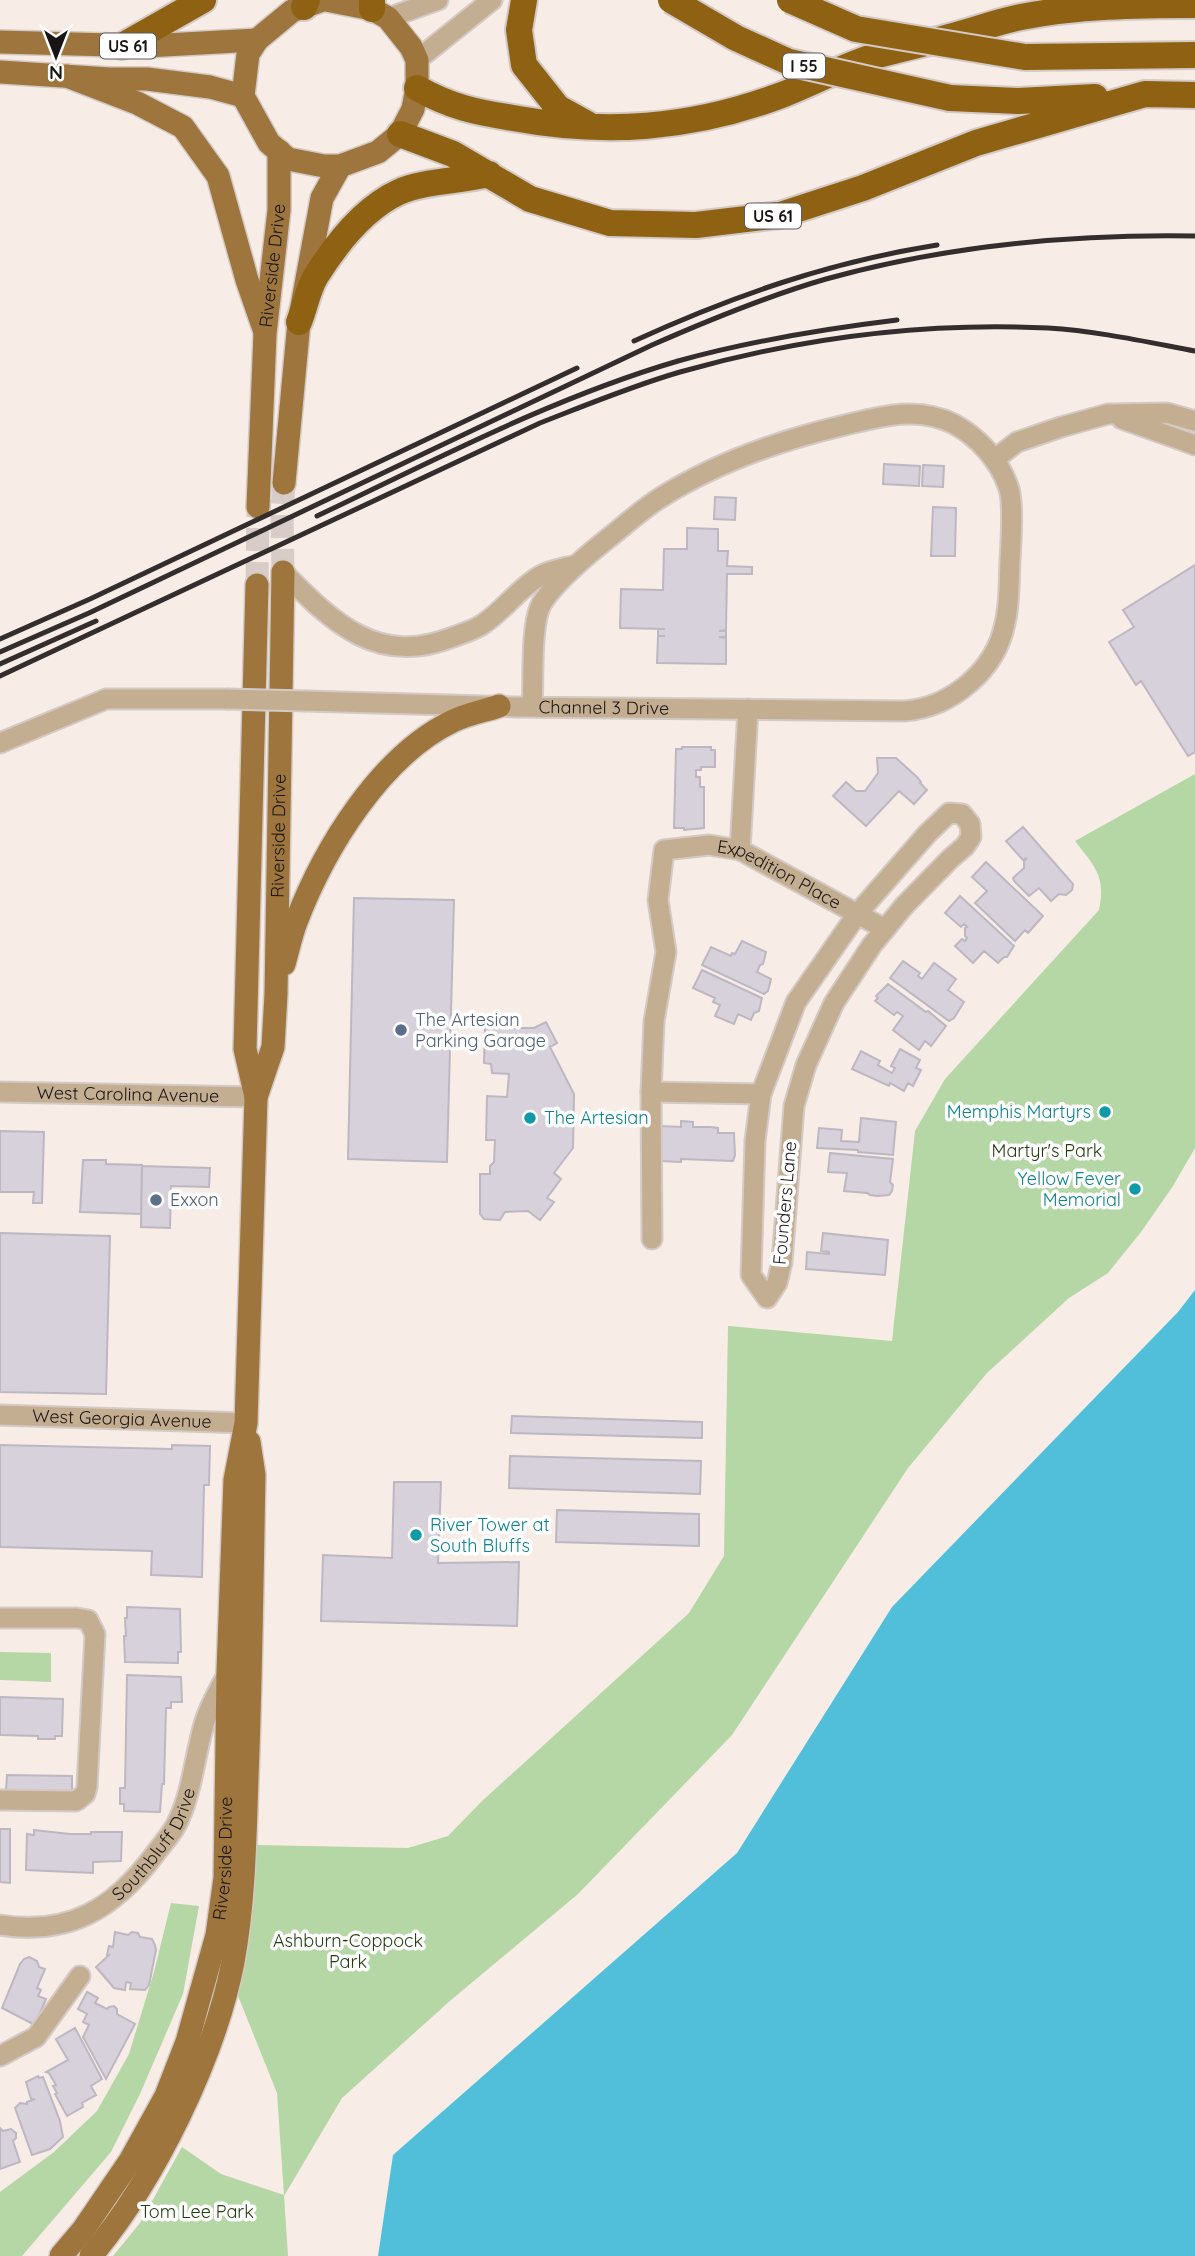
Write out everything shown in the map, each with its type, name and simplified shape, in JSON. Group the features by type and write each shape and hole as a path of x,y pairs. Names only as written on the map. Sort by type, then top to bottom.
{"highway":[{"path":"122,46 203,0"},
{"path":"524,0 519,30 524,65 558,108 594,128"},
{"name":"I 55","path":"671,0 736,38 789,62 950,98 1018,102 1145,94 1195,95"},
{"path":"790,0 856,29 1025,57 1195,55"},
{"path":"417,88 444,103 537,123 594,128 652,127 695,120 778,96 881,54 1020,18 1113,6 1195,5"},
{"name":"US 61","path":"400,134 453,154 530,199 610,223 696,225 780,215 863,188 975,143 1145,94"},
{"path":"299,322 315,278 343,240 370,211 400,192 489,174"}],"main road":[{"path":"315,2 378,9 411,47 417,60 417,88 413,109 400,134 378,152 340,166 324,166 288,159 269,143 243,96 248,54 257,40 292,11 315,2"},
{"name":"US 61","path":"0,42 122,46 257,40"},
{"name":"US 61","path":"0,72 147,79 210,87 243,96"},
{"path":"67,76 137,103 183,127 218,176 265,334"},
{"name":"Riverside Drive","path":"258,507 265,334 279,210 279,151"},
{"name":"Riverside Drive","path":"284,483 299,322 322,198 340,166"},
{"name":"Riverside Drive","path":"256,1097 273,1047 276,993 283,572"},
{"name":"Riverside Drive","path":"61,2256 83,2230 130,2161 166,2096 187,2042 217,1935 225,1878 228,1672 235,1480 246,1423 256,1097 245,1049 257,585"},
{"path":"276,993 296,923 324,860 357,809 411,748 454,720 499,706"},
{"name":"Riverside Drive","path":"91,2256 149,2172 190,2093 218,2022 232,1965 243,1877 248,1743 254,1475 246,1423"}],"street":[{"path":"378,9 438,0"},
{"path":"417,60 492,0"},
{"name":"Channel 3 Drive","path":"0,743 106,699 227,699 532,707 924,709 968,686 1001,637 1006,621 1011,545 1010,488 995,458 974,437 954,424 929,414 899,414 874,418 806,435 724,463 659,498 577,564"},
{"path":"995,458 1017,442 1108,414 1167,414 1195,421"},
{"path":"1108,414 1195,445"},
{"path":"283,572 326,612 358,636 388,646 422,647 482,625 541,575 577,564"},
{"path":"532,707 535,629 541,604 577,564"},
{"path":"740,850 748,709"},
{"name":"Founders Lane","path":"949,813 962,814 970,824 971,836 965,846 904,906 872,945 834,1003 806,1065 794,1106 782,1262 777,1283 767,1298 751,1275 755,1141 761,1094 796,1002 858,914 927,834 949,813"},
{"name":"Expedition Place","path":"650,1093 654,1021 666,953 658,900 664,850 709,845 740,850 885,929"},
{"name":"West Carolina Avenue","path":"0,1092 256,1097"},
{"path":"652,1239 650,1093 761,1094"},
{"name":"West Georgia Avenue","path":"0,1415 246,1423"},
{"path":"0,1618 78,1618 88,1620 94,1633 85,1794 76,1801 0,1800"},
{"name":"Southbluff Drive","path":"0,1925 24,1929 53,1927 79,1920 104,1906 140,1874 178,1822 191,1782 205,1720 228,1672"},
{"path":"0,2056 36,2037 80,1976"}],"green space":[{"path":"1195,774 1195,1148 1141,1232 1108,1273 1069,1298 987,1373 908,1468 732,1735 578,1894 451,2000 342,2098 284,2196 288,2256 113,2256 140,2223 182,2147 221,2174 284,2195 277,2093 236,1991 256,1845 408,1848 448,1836 482,1801 689,1613 724,1556 728,1326 892,1341 915,1131 945,1079 1099,910 1100,880 1075,841"},
{"path":"0,1652 51,1653 51,1682 0,1680"},
{"path":"171,1903 199,1906 183,1994 140,2094 111,2152 22,2256 0,2256 0,2192 54,2152 97,2111 129,2054 154,1972"}],"water":[{"path":"1195,1290 1195,2256 378,2256 393,2155 737,1853 892,1607 1178,1312"}],"building":[{"path":"884,464 920,466 919,486 883,484"},
{"path":"923,465 944,466 943,487 922,486"},
{"path":"715,497 736,498 735,520 714,519"},
{"path":"933,507 956,508 955,556 931,556"},
{"path":"687,528 718,529 718,551 728,551 727,566 752,567 752,574 727,574 726,630 719,631 726,631 726,637 719,637 726,638 726,664 657,663 658,629 665,629 620,628 621,589 663,590 664,549 687,549"},
{"path":"1195,565 1195,752 1188,756 1141,681 1136,685 1109,642 1134,627 1123,610"},
{"path":"711,747 711,750 715,750 715,767 701,767 701,770 696,770 696,777 700,777 700,787 704,787 704,828 674,828 676,749"},
{"path":"877,758 896,758 927,790 914,804 899,791 866,826 833,796 846,782 856,791 865,791 878,773"},
{"path":"1023,827 1073,884 1072,890 1066,895 1059,894 1051,901 1039,888 1029,896 1014,881 1013,878 1024,868 1027,858 1023,860 1006,841"},
{"path":"986,862 1043,916 1028,933 1025,930 1015,941 975,903 987,891 972,877"},
{"path":"960,896 1014,946 1007,957 998,963 984,951 973,963 955,946 967,938 967,927 964,924 961,927 945,913"},
{"name":"The Artesian Parking Garage","path":"354,898 454,900 447,1162 348,1159"},
{"path":"742,941 766,952 763,964 757,972 771,979 768,991 764,994 702,965 711,947 731,956"},
{"path":"903,961 920,973 918,976 922,979 934,963 956,979 948,990 964,1002 954,1018 949,1021 890,978"},
{"path":"702,970 762,998 759,1011 754,1013 751,1020 738,1014 734,1024 715,1016 720,1005 713,1002 715,998 693,988"},
{"path":"888,984 946,1026 931,1046 925,1041 919,1050 893,1030 903,1016 897,1012 894,1015 875,1001 878,998 876,996"},
{"name":"The Artesian","path":"491,1017 509,1018 514,1028 534,1028 546,1022 557,1043 550,1047 574,1094 573,1148 554,1173 561,1179 547,1198 554,1202 540,1220 528,1211 505,1212 500,1220 484,1219 480,1214 480,1174 490,1174 490,1166 494,1162 495,1140 486,1140 487,1096 507,1097 509,1074 492,1073 491,1064 484,1063 485,1024"},
{"path":"900,1049 920,1060 916,1068 921,1070 913,1086 908,1083 904,1091 852,1069 861,1051 880,1061 878,1065 892,1073 895,1068 891,1066"},
{"path":"861,1118 896,1122 893,1155 817,1148 819,1128 842,1130 841,1141 859,1142"},
{"path":"681,1121 693,1122 693,1127 718,1128 718,1133 734,1133 733,1161 659,1161 661,1126 681,1127"},
{"path":"0,1131 44,1132 42,1203 33,1203 34,1192 0,1192"},
{"path":"830,1153 893,1159 890,1182 893,1185 892,1191 889,1195 878,1196 844,1191 847,1173 828,1172"},
{"path":"83,1160 142,1165 141,1214 80,1212"},
{"name":"Exxon","path":"142,1166 210,1168 209,1187 171,1186 170,1228 141,1227"},
{"path":"0,1233 110,1236 106,1394 0,1392"},
{"path":"823,1233 888,1240 885,1275 806,1269 807,1252 829,1254 821,1251"},
{"path":"512,1416 702,1422 702,1438 511,1433"},
{"path":"0,1445 172,1449 172,1445 210,1446 209,1485 204,1485 202,1577 151,1575 152,1551 0,1547"},
{"path":"510,1456 701,1461 700,1494 509,1488"},
{"name":"River Tower at South Bluffs","path":"394,1482 441,1482 438,1563 519,1562 517,1626 321,1621 323,1555 392,1558"},
{"path":"557,1510 699,1514 699,1546 556,1542"},
{"path":"127,1607 180,1609 181,1652 178,1652 178,1663 125,1662"},
{"path":"127,1675 181,1677 182,1702 171,1702 171,1708 166,1708 164,1784 160,1812 124,1811 124,1804 120,1804 120,1788 125,1788"},
{"path":"0,1697 63,1699 62,1736 55,1736 55,1739 38,1739 38,1736 0,1735"},
{"path":"7,1775 72,1776 72,1791 6,1790"},
{"path":"0,1829 10,1829 10,1883 0,1882"},
{"path":"34,1830 70,1834 122,1832 121,1861 93,1862 93,1873 26,1870 27,1834 34,1835"},
{"path":"115,1932 128,1935 132,1932 138,1933 140,1937 152,1939 156,1950 149,1985 145,1990 130,1989 131,1983 126,1982 125,1990 114,1988 96,1967 109,1955 109,1946 113,1947"},
{"path":"29,1957 45,1969 37,1988 41,1990 38,1996 46,1999 35,2025 2,2008 20,1964"},
{"path":"87,1992 98,1998 95,2003 107,2009 114,2006 117,2014 135,2024 106,2079 83,2037 89,2025 83,2022 87,2014 78,2009"},
{"path":"75,2028 102,2079 91,2086 96,2095 67,2116 55,2094 57,2093 53,2086 56,2085 46,2072 68,2060 56,2039"},
{"path":"38,2076 43,2077 60,2121 63,2137 50,2149 32,2155 15,2108 20,2103 27,2104 35,2099 31,2099 26,2082"},
{"path":"0,2128 3,2131 11,2129 16,2133 13,2141 20,2162 0,2169"}],"tunnel":[{"path":"283,572 284,483"},
{"path":"257,585 258,507"}],"railway":[{"path":"0,652 89,613 652,345 782,293 871,268 963,250 1102,237 1195,236"},
{"path":"634,341 708,309 782,282 858,261 937,245"},
{"path":"317,516 495,431 631,376 678,361 759,342 897,320"},
{"path":"0,676 540,423 680,372 816,342 909,330 955,328 1066,329 1195,351"},
{"path":"0,639 577,368"},
{"path":"0,664 96,621"}],"place":[{"name":"The Artesian Parking Garage","path":"401,1030"},
{"name":"Memphis Martyrs","path":"1105,1112"},
{"name":"The Artesian","path":"530,1118"},
{"name":"Yellow Fever Memorial","path":"1135,1189"},
{"name":"Exxon","path":"156,1200"},
{"name":"River Tower at South Bluffs","path":"416,1535"}],"park label":[{"name":"Martyr's Park","path":"1047,1151"},
{"name":"Ashburn-Coppock Park","path":"348,1951"},
{"name":"Tom Lee Park","path":"197,2212"}]}
